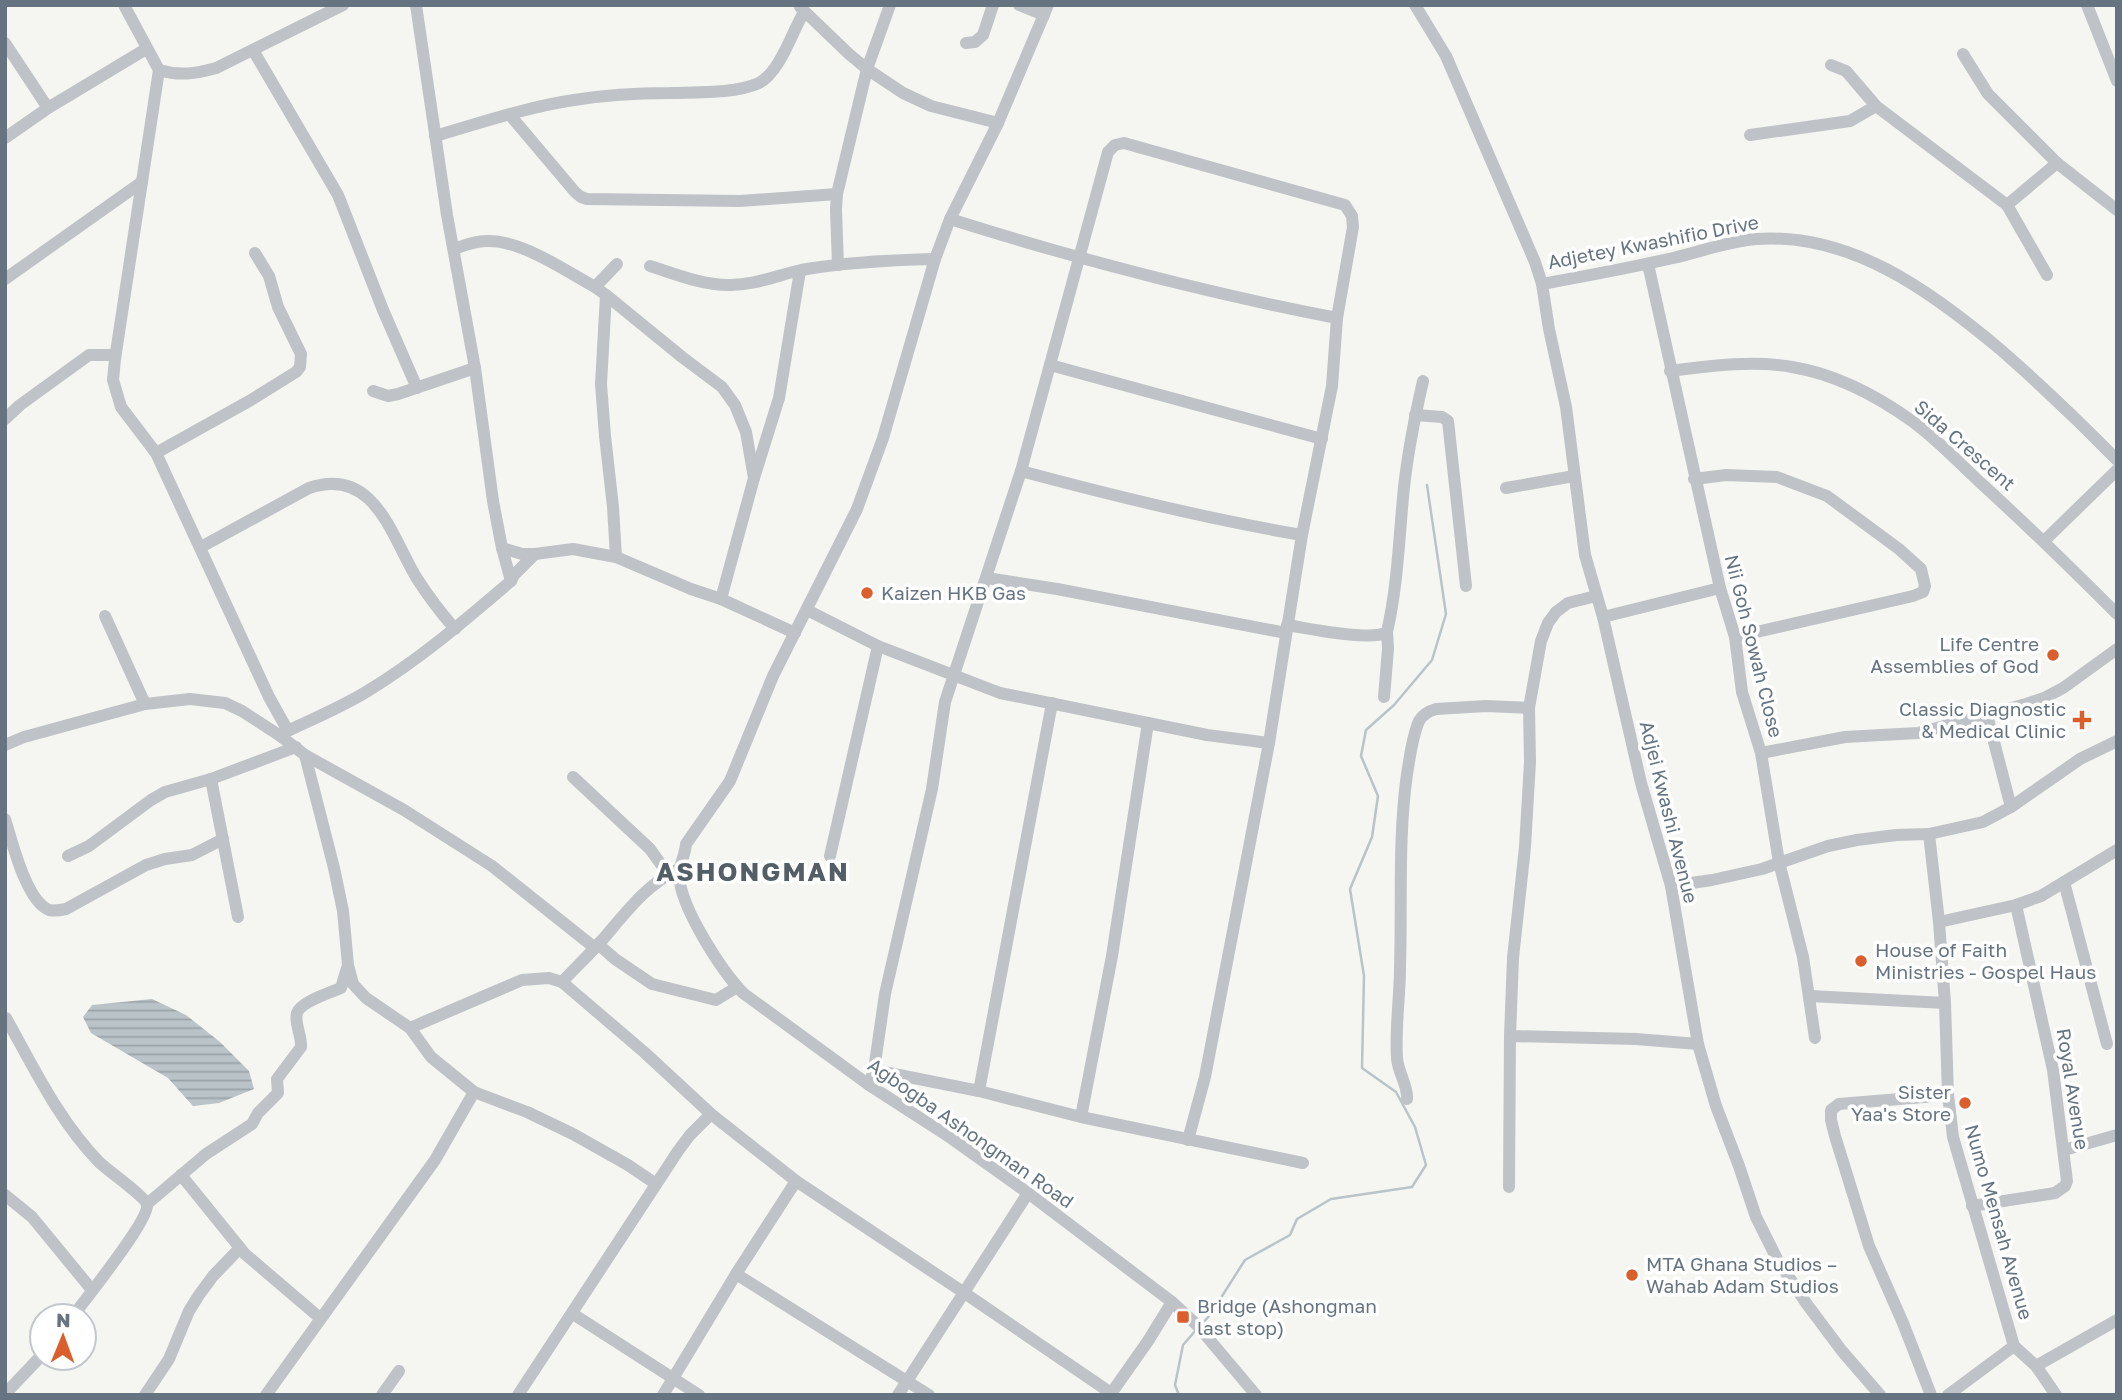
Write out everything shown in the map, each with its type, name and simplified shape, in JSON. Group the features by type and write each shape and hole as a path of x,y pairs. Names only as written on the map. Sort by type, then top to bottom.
{"street":[{"path":"124,5 159,70 113,380 121,407 156,453 270,697 284,733 300,751 404,810 492,866 652,984 716,1000 737,987"},
{"path":"159,70 179,75 216,68 343,5"},
{"path":"416,5 447,215 475,368 502,548 511,581"},
{"path":"838,265 837,194 867,69 890,5"},
{"path":"966,43 975,42 983,34 993,5"},
{"path":"562,982 645,890 674,871 685,857 685,844 730,781 795,632 857,509 875,462 935,259 950,219 998,123 1046,10 1018,5"},
{"name":"Adjei Kwashi Avenue","path":"1415,5 1446,56 1542,284 1566,407 1585,555 1603,617 1641,783 1671,886 1698,1044 1716,1106 1740,1166 1756,1217 1777,1259 1842,1351 1880,1395"},
{"path":"2087,5 2117,80"},
{"path":"435,136 510,115 583,99 747,87 761,82 780,60 802,9 867,69 903,93 931,106 998,123"},
{"path":"5,43 48,107"},
{"path":"5,138 48,107 146,49"},
{"path":"253,50 338,195 417,388"},
{"path":"1964,54 1988,94 2057,163 2117,210"},
{"path":"1831,65 1846,71 1876,106 2007,205 2047,275"},
{"path":"1750,135 1850,121 1876,106"},
{"path":"510,115 575,192 587,199 740,201 837,194"},
{"path":"869,1085 874,1070 885,994 932,789 941,726 954,675 1021,471 1108,152 1115,145 1124,143 1345,205 1352,216 1353,227 1337,318 1332,386 1302,536 1269,743 1205,1077 1188,1140"},
{"path":"2007,205 2057,163"},
{"path":"5,279 142,182"},
{"path":"950,219 1224,295 1337,318"},
{"name":"Adjetey Kwashifio Drive","path":"1542,284 1648,264 1753,239 1784,238 1814,242 1881,266 1918,286 1962,318 2055,397 2117,460"},
{"path":"454,249 470,243 488,241 513,246 601,291 722,387 735,405 746,432 754,478"},
{"path":"156,453 251,400 300,367 302,354 281,315 268,276 255,253"},
{"path":"650,267 709,283 728,285 863,261 935,259"},
{"path":"616,557 601,384 601,291 617,264"},
{"name":"Nii Goh Sowah Close","path":"1648,264 1694,479 1720,588 1735,637 1742,692 1761,753 1779,862 1803,957 1815,1038"},
{"path":"721,599 779,398 800,271"},
{"path":"5,419 89,355 115,355"},
{"path":"1050,365 1322,439"},
{"name":"Sida Crescent","path":"1670,371 1710,366 1771,365 1812,371 1846,383 1913,422 2044,541 2117,614"},
{"path":"373,391 388,396 475,368"},
{"path":"1384,697 1387,632 1397,582 1404,487 1422,416 1423,381"},
{"path":"1422,416 1442,417 1448,421 1466,586"},
{"path":"2044,541 2117,470"},
{"path":"1021,471 1142,503 1302,536"},
{"path":"1694,479 1726,475 1777,477 1828,496 1921,569 1925,586 1923,592 1913,596 1735,637"},
{"path":"1506,488 1574,476"},
{"path":"201,547 309,488 339,484 366,496 379,508 415,576 437,609 455,629"},
{"path":"502,548 522,554 573,549 616,557 795,632"},
{"path":"284,733 363,694 425,653 511,581 535,554"},
{"path":"987,578 1286,629 1364,636 1381,636 1387,632"},
{"path":"1603,617 1720,588"},
{"path":"1509,1187 1513,958 1520,904 1529,774 1529,708 1541,642 1548,623 1567,603 1596,596"},
{"path":"807,610 878,646 1000,693 1207,734 1269,743"},
{"path":"105,616 145,704"},
{"path":"830,856 878,646"},
{"path":"1761,753 1845,737 1918,733 1987,715 2044,698 2063,688 2117,649"},
{"path":"5,745 24,737 145,704 190,699 225,703 284,733"},
{"path":"979,1091 1052,703"},
{"path":"1407,1099 1407,1089 1398,1070 1397,1054 1401,845 1410,756 1419,721 1428,712 1436,709 1529,708"},
{"path":"1987,715 2011,807"},
{"path":"1081,1117 1112,956 1148,723"},
{"path":"1671,886 1762,869 1828,846 1857,840 1929,834 1983,822 2011,807 2080,759 2117,741"},
{"path":"68,856 89,846 150,800 165,792 300,751"},
{"path":"300,751 337,878 348,965 353,984 366,998 410,1028 431,1057 474,1092 527,1112 573,1134 656,1184"},
{"path":"573,777 674,871"},
{"path":"211,779 238,917"},
{"path":"5,819 28,886 40,904 56,911 66,909 146,865 192,855 223,839"},
{"name":"Numo Mensah Avenue","path":"1929,834 1939,922 1948,1095 1953,1137 2014,1346 2036,1366 2056,1395"},
{"path":"1939,922 2016,905 2041,896 2117,850"},
{"name":"Agbogba Ashongman Road","path":"674,871 707,942 743,993 869,1085 1028,1193 1172,1302 1197,1325 1256,1395"},
{"path":"2064,882 2108,1044"},
{"name":"Royal Avenue","path":"1972,1206 2055,1193 2065,1186 2067,1181 2051,1057 2016,905"},
{"path":"147,1204 206,1154 252,1124 258,1112 278,1093 277,1079 301,1046 297,1013 300,1008 341,988 348,965"},
{"path":"410,1028 522,981 549,978 562,982 711,1114 796,1181 1111,1394 1172,1302"},
{"path":"1810,996 1945,1003"},
{"path":"6,1018 51,1098 84,1146 118,1179 144,1197 147,1204 145,1213 124,1247 83,1302"},
{"path":"1510,1035 1698,1044"},
{"path":"874,1070 1303,1163"},
{"path":"266,1395 435,1160 474,1092"},
{"path":"1931,1395 1869,1246 1835,1136 1831,1110 1839,1104 1948,1095"},
{"path":"518,1395 656,1184 691,1135 711,1114"},
{"path":"2064,1150 2117,1135"},
{"path":"181,1175 240,1248 320,1318"},
{"path":"663,1395 796,1181"},
{"path":"898,1395 1028,1193"},
{"path":"5,1195 32,1217 92,1290"},
{"path":"145,1395 169,1359 189,1311 199,1295 240,1248"},
{"path":"736,1275 929,1395"},
{"path":"573,1314 699,1395"},
{"path":"2036,1366 2117,1320"},
{"path":"1948,1395 2014,1346"},
{"path":"5,1394 28,1370"},
{"path":"382,1395 399,1371"}],"shaded area":[{"path":"152,999 186,1015 220,1042 249,1071 254,1089 219,1103 193,1106 168,1078 91,1033 83,1017 92,1005"}],"waterway":[{"path":"1201,1325 1245,1260 1290,1235 1297,1219 1331,1199 1412,1187 1426,1165 1415,1127 1396,1092 1362,1068 1364,976 1350,889 1372,837 1378,796 1361,756 1366,730 1394,705 1432,660 1446,614 1427,485"},
{"path":"1179,1395 1175,1385 1183,1345 1196,1330"}],"place":[{"name":"Kaizen HKB Gas","path":"867,593"},
{"name":"Life Centre Assemblies of God","path":"2053,655"},
{"name":"Classic Diagnostic & Medical Clinic","path":"2082,720"},
{"name":"House of Faith Ministries - Gospel Haus","path":"1861,961"},
{"name":"Sister Yaa's Store","path":"1965,1103"},
{"name":"MTA Ghana Studios – Wahab Adam Studios","path":"1632,1275"},
{"name":"Bridge (Ashongman last stop)","path":"1183,1317"}],"district":[{"name":"ASHONGMAN","path":"753,872"}]}
